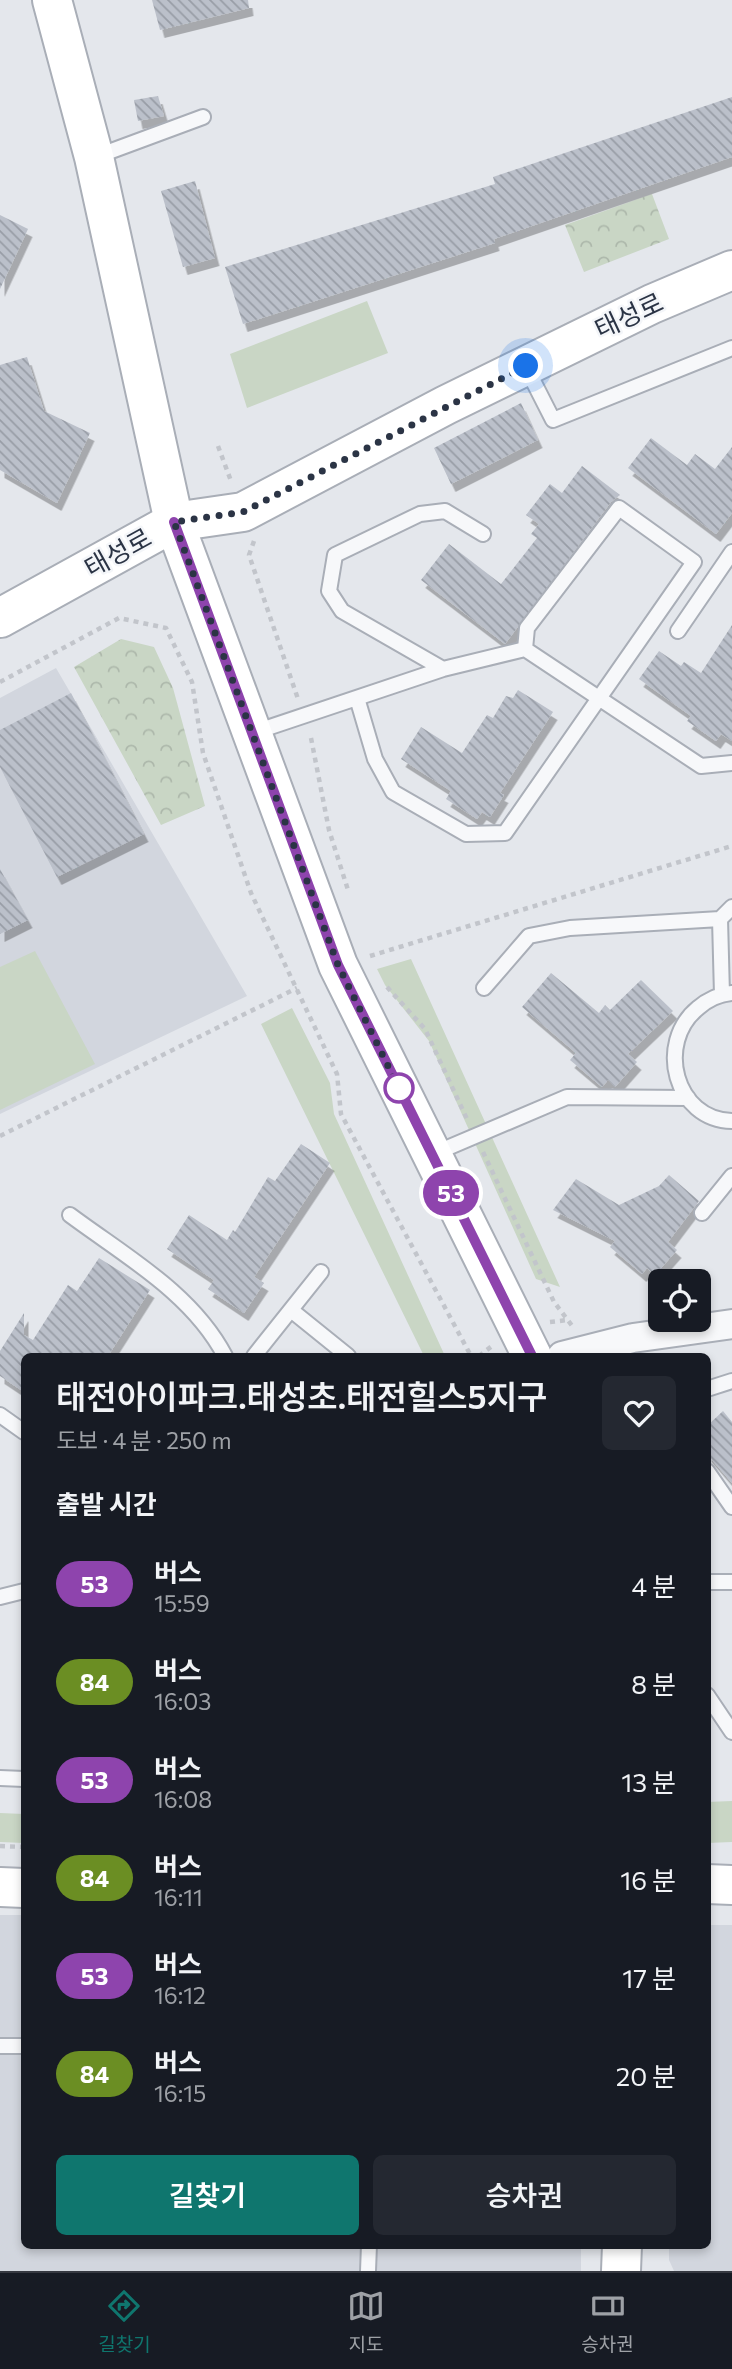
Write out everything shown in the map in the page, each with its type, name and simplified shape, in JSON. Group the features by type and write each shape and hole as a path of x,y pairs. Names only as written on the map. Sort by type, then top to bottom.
{"street":[{"path":"52,0 94,157 174,522 338,965 531,1353"},
{"name":"태성로","path":"0,618 174,522 243,512 526,366 652,304 732,270"},
{"path":"574,1353 633,1338 732,1324"},
{"path":"711,1884 732,1885"},
{"path":"0,1887 21,1888"},
{"path":"621,2271 622,2249"}],"lane":[{"path":"94,157 202,117"},
{"path":"526,366 553,420 732,348"},
{"path":"357,698 375,759 393,792 466,834 505,833 694,562 619,508 527,628 524,649"},
{"path":"443,669 342,611 329,591 335,555 420,514 445,511 483,534"},
{"path":"678,631 732,552"},
{"path":"668,600 689,614"},
{"path":"253,733 443,669 524,649 701,765 732,763"},
{"path":"484,988 529,936 570,928 720,919 732,907"},
{"path":"720,919 727,994 706,1001 688,1016 677,1034 673,1056 677,1079 688,1098 705,1113 732,1121"},
{"path":"432,1154 566,1097 688,1098"},
{"path":"702,1213 732,1176"},
{"path":"70,1215 178,1295 216,1340 223,1353"},
{"path":"256,1353 321,1272"},
{"path":"291,1310 344,1353"},
{"path":"711,1388 732,1381"},
{"path":"0,1415 21,1430"},
{"path":"711,1477 732,1507"},
{"path":"711,1582 732,1582"},
{"path":"0,1597 21,1592"},
{"path":"711,1701 732,1732"},
{"path":"0,1778 21,1779"},
{"path":"0,2046 21,2046"},
{"path":"368,2271 369,2249"}],"path":[{"path":"255,540 249,555 301,708"},
{"path":"0,682 119,618 166,628 192,682 202,753 251,893 337,1074 341,1114 469,1353"},
{"path":"311,738 329,830 350,896"},
{"path":"370,957 732,846"},
{"path":"0,1136 297,988"},
{"path":"0,1846 21,1847"}],"shaded area":[{"path":"56,668 247,996 0,1114 0,698"},
{"path":"0,1915 21,1915 21,2249 581,2249 581,2271 0,2271"},
{"path":"711,1925 732,1925 732,2271 674,2271 669,2260 669,2249 711,2249"}],"green space":[{"path":"652,194 669,239 584,272 565,225"},
{"path":"367,301 388,353 247,408 230,354"},
{"path":"121,639 154,647 173,688 205,806 161,825 74,667"},
{"path":"35,951 95,1064 0,1110 0,967"},
{"path":"411,959 560,1287 536,1279 429,1041 385,985 377,969"},
{"path":"292,1008 330,1083 334,1114 444,1353 423,1353 261,1024"},
{"path":"732,1801 732,1842 711,1843 711,1802"},
{"path":"0,1813 21,1814 21,1843 0,1842"}],"building":[{"path":"152,0 248,0 249,8 160,30"},
{"path":"158,96 164,116 138,121 134,100"},
{"path":"732,97 732,157 494,239 495,243 243,324 225,267 495,184 493,177"},
{"path":"195,181 215,258 183,267 161,191"},
{"path":"0,215 28,229 0,289"},
{"path":"27,357 44,411 90,433 57,503 0,470 0,365"},
{"path":"521,403 538,440 451,484 434,448"},
{"path":"651,438 687,465 695,454 715,469 732,447 732,513 716,534 628,468"},
{"path":"582,466 620,495 611,502 505,644 421,580 449,544 501,584 537,538 531,534 539,524 526,515 550,484 562,493"},
{"path":"732,625 732,741 721,734 716,741 687,721 691,716 639,679 659,651 681,666 684,662 701,673"},
{"path":"518,690 553,712 500,793 504,795 490,817 482,812 477,819 446,799 451,791 401,759 421,727 462,753 487,715 493,718 506,696 513,698"},
{"path":"71,693 144,834 57,877 0,767 0,730"},
{"path":"0,869 28,920 0,934"},
{"path":"551,973 599,1013 605,1005 610,1010 641,980 673,1011 628,1054 637,1062 615,1087 608,1080 602,1087 570,1060 576,1053 522,1007"},
{"path":"301,1144 330,1163 254,1277 264,1283 244,1313 208,1289 214,1280 167,1249 189,1215 227,1240 233,1230 235,1232 268,1177 275,1181"},
{"path":"669,1175 699,1201 668,1242 677,1250 660,1269 647,1268 642,1274 610,1247 615,1241 553,1210 576,1179 619,1205 659,1186"},
{"path":"99,1258 150,1290 110,1353 21,1353 21,1390 0,1376 0,1351 24,1313 24,1335 33,1340 68,1285 77,1291"},
{"path":"723,1411 732,1422 732,1483 711,1459 711,1422"}],"bus line":[{"name":"53","path":"174,522 338,965 531,1353"}],"route":[{"path":"399,1088 338,965 174,522 243,512 526,366"}]}
